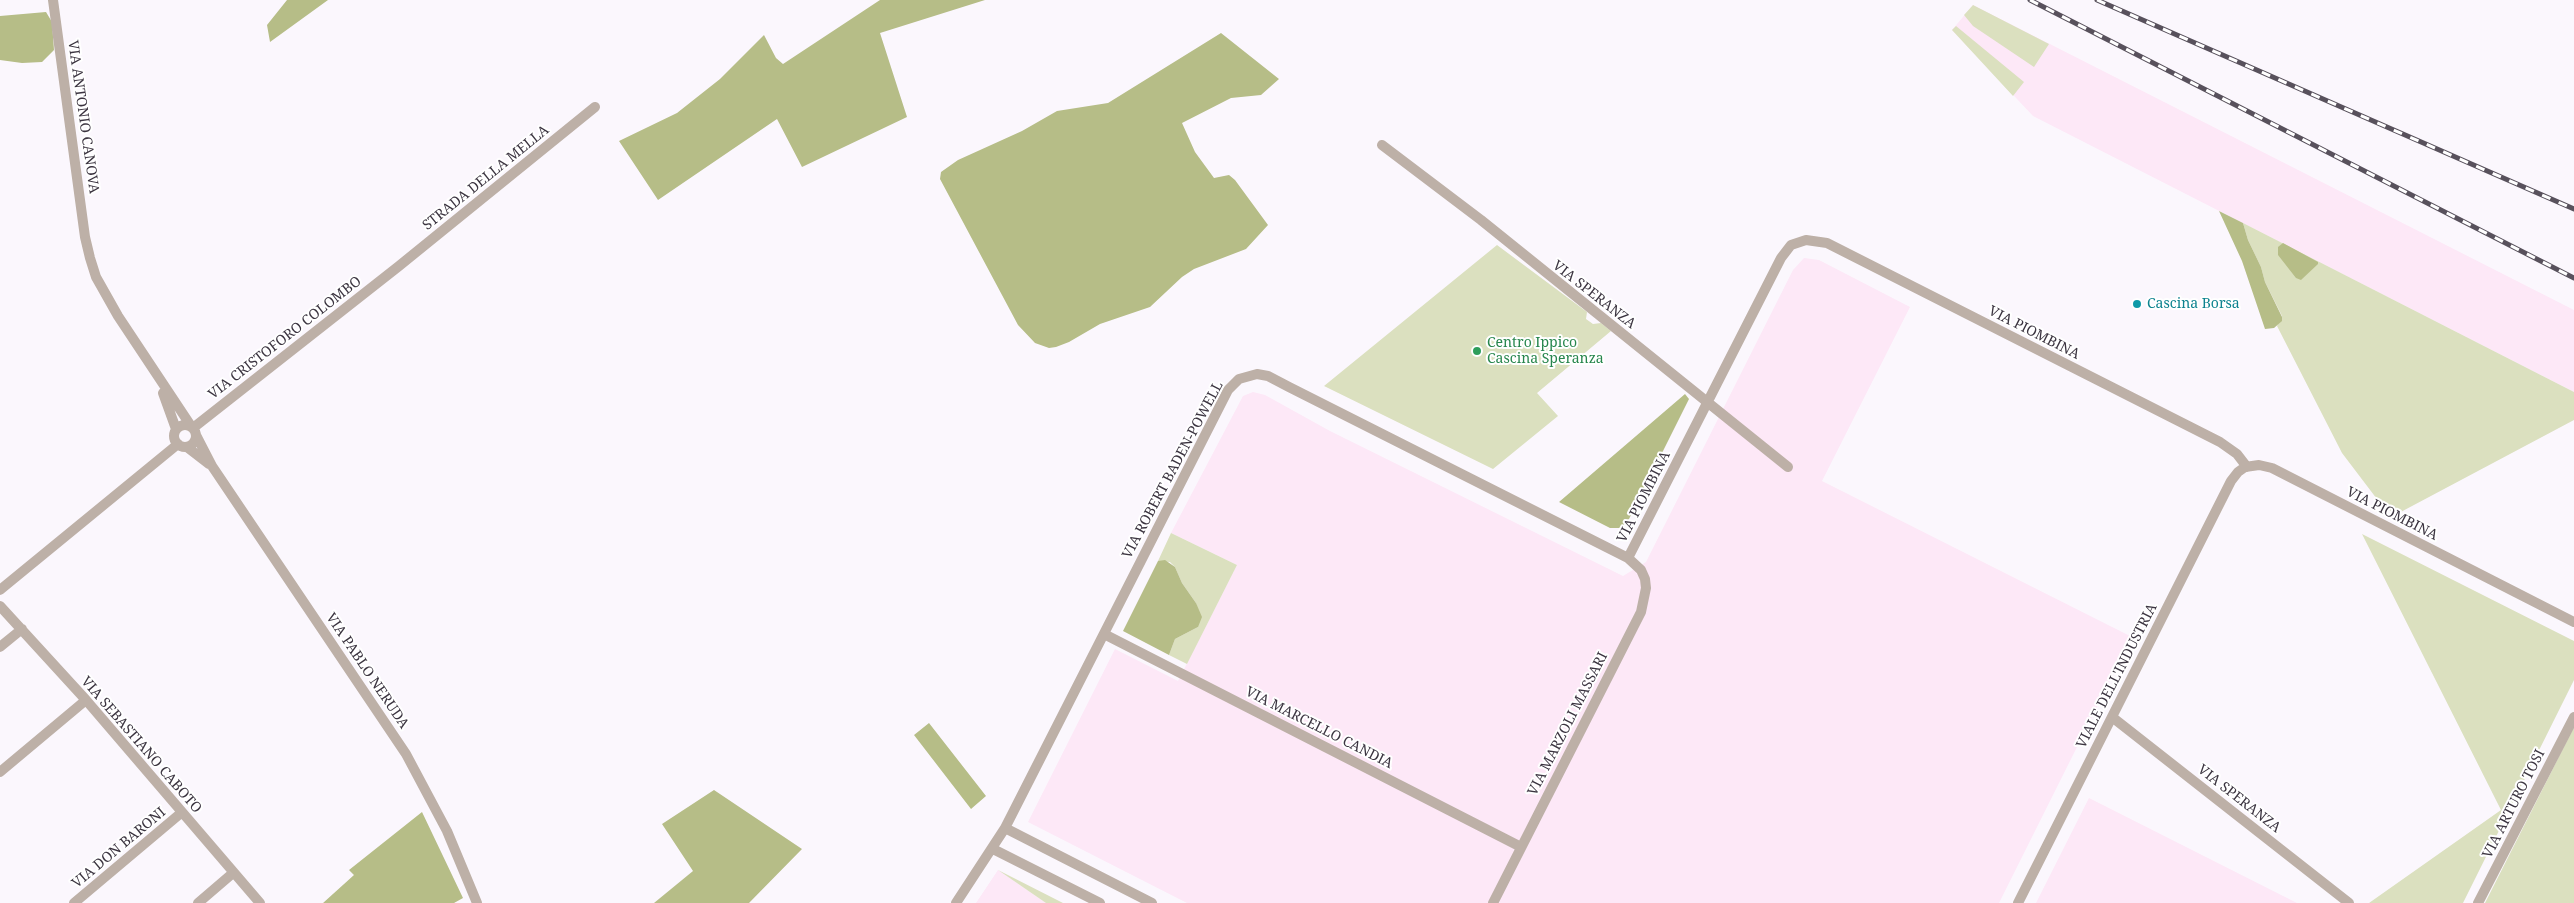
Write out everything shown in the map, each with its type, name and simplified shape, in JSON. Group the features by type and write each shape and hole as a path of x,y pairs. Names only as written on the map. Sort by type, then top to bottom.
{"street":[{"name":"VIA ANTONIO CANOVA","path":"53,0 85,237 96,277 158,380"},
{"name":"STRADA DELLA MELLA","path":"394,270 595,106"},
{"name":"VIA SPERANZA","path":"1382,145 1708,401 1788,467"},
{"name":"VIA PIOMBINA","path":"1628,558 1785,251 1797,242 1814,239 1833,246 2220,442 2237,454 2247,466 2259,465 2272,468 2574,622"},
{"name":"VIA CRISTOFORO COLOMBO","path":"194,430 394,270"},
{"name":"VIA ROBERT BADEN-POWELL","path":"956,903 1005,828 1226,394 1237,381 1253,375 1268,376 1628,558"},
{"name":"VIA PABLO NERUDA","path":"158,380 194,430 212,466 406,754 447,832 477,903"},
{"path":"158,380 179,439"},
{"path":"0,590 157,461 179,439 182,425 194,430 193,444 179,439"},
{"name":"VIA PABLO NERUDA","path":"179,439 212,466"},
{"name":"VIALE DELL'INDUSTRIA","path":"2018,903 2231,481 2238,472 2247,466"},
{"name":"VIA MARZOLI MASSARI","path":"1493,903 1641,612 1646,588 1645,579 1640,570 1628,558"},
{"name":"VIA SEBASTIANO CABOTO","path":"0,606 86,700 181,814 260,903"},
{"path":"0,647 22,629"},
{"name":"VIA MARCELLO CANDIA","path":"1104,634 1521,847"},
{"path":"0,772 86,700"},
{"name":"VIA SPERANZA","path":"2112,717 2349,903"},
{"name":"VIA ARTURO TOSI","path":"2478,903 2574,717"},
{"name":"VIA DON BARONI","path":"74,903 181,814"},
{"path":"1005,828 1152,903"},
{"path":"993,849 1100,903"},
{"path":"198,903 233,873"}],"shaded area":[{"path":"1973,5 2574,310 2574,392 2033,116 1952,30"},
{"path":"1804,258 1819,260 1910,307 1822,481 2132,637 1999,903 1187,903 1028,822 1115,649 1178,681 1237,565 1171,533 1243,396 1253,392 1265,395 1330,431 1623,576 1646,562 1793,270"},
{"path":"2089,798 2297,903 2036,903"},
{"path":"998,870 1046,903 976,903"}],"green space":[{"path":"287,0 328,0 270,42 267,25"},
{"path":"880,0 985,0 880,33 907,117 802,167 777,119 658,200 619,141 677,113 720,79 764,35 776,58 783,64"},
{"path":"1973,5 2049,44 2034,67 1973,26 1964,15"},
{"path":"46,12 52,22 54,50 42,62 22,63 0,60 0,16"},
{"path":"1956,26 2024,82 2013,96 1952,30"},
{"path":"1221,33 1279,79 1261,95 1231,98 1182,123 1195,152 1214,178 1229,175 1235,180 1268,225 1246,249 1194,269 1182,277 1150,307 1100,324 1069,342 1056,347 1049,348 1035,343 1018,325 940,179 941,172 958,160 1022,131 1057,111 1108,103"},
{"path":"2219,211 2243,223 2265,282 2282,317 2282,321 2274,328 2265,329 2242,261"},
{"path":"2243,223 2574,392 2574,420 2397,514 2383,507 2342,453 2277,326 2282,316 2265,282"},
{"path":"2283,243 2318,262 2301,280 2296,278 2278,255 2278,247"},
{"name":"Centro Ippico Cascina Speranza","path":"1497,245 1587,312 1586,319 1593,324 1601,323 1611,331 1537,393 1558,416 1493,469 1324,386"},
{"path":"1685,394 1689,399 1629,519 1621,528 1610,528 1559,502"},
{"path":"1171,533 1237,565 1187,664 1169,655 1175,639 1198,627 1196,603 1182,583 1175,567 1170,562 1158,561"},
{"path":"2362,534 2574,641 2574,680 2463,903 2369,903 2501,810"},
{"path":"1165,560 1175,567 1202,617 1198,627 1175,639 1169,655 1123,631 1158,561"},
{"path":"929,723 986,796 971,809 914,735"},
{"path":"2574,727 2574,903 2485,903"},
{"path":"714,790 802,849 749,903 654,903 693,871 662,824"},
{"path":"422,812 463,898 454,903 323,903 354,875 349,870"},
{"path":"998,870 1063,903 1046,903"}],"railway":[{"path":"2030,0 2574,278"},
{"path":"2097,0 2574,209"}],"place":[{"name":"Cascina Borsa","path":"2137,304"},
{"name":"Centro Ippico Cascina Speranza","path":"1477,351"}]}
